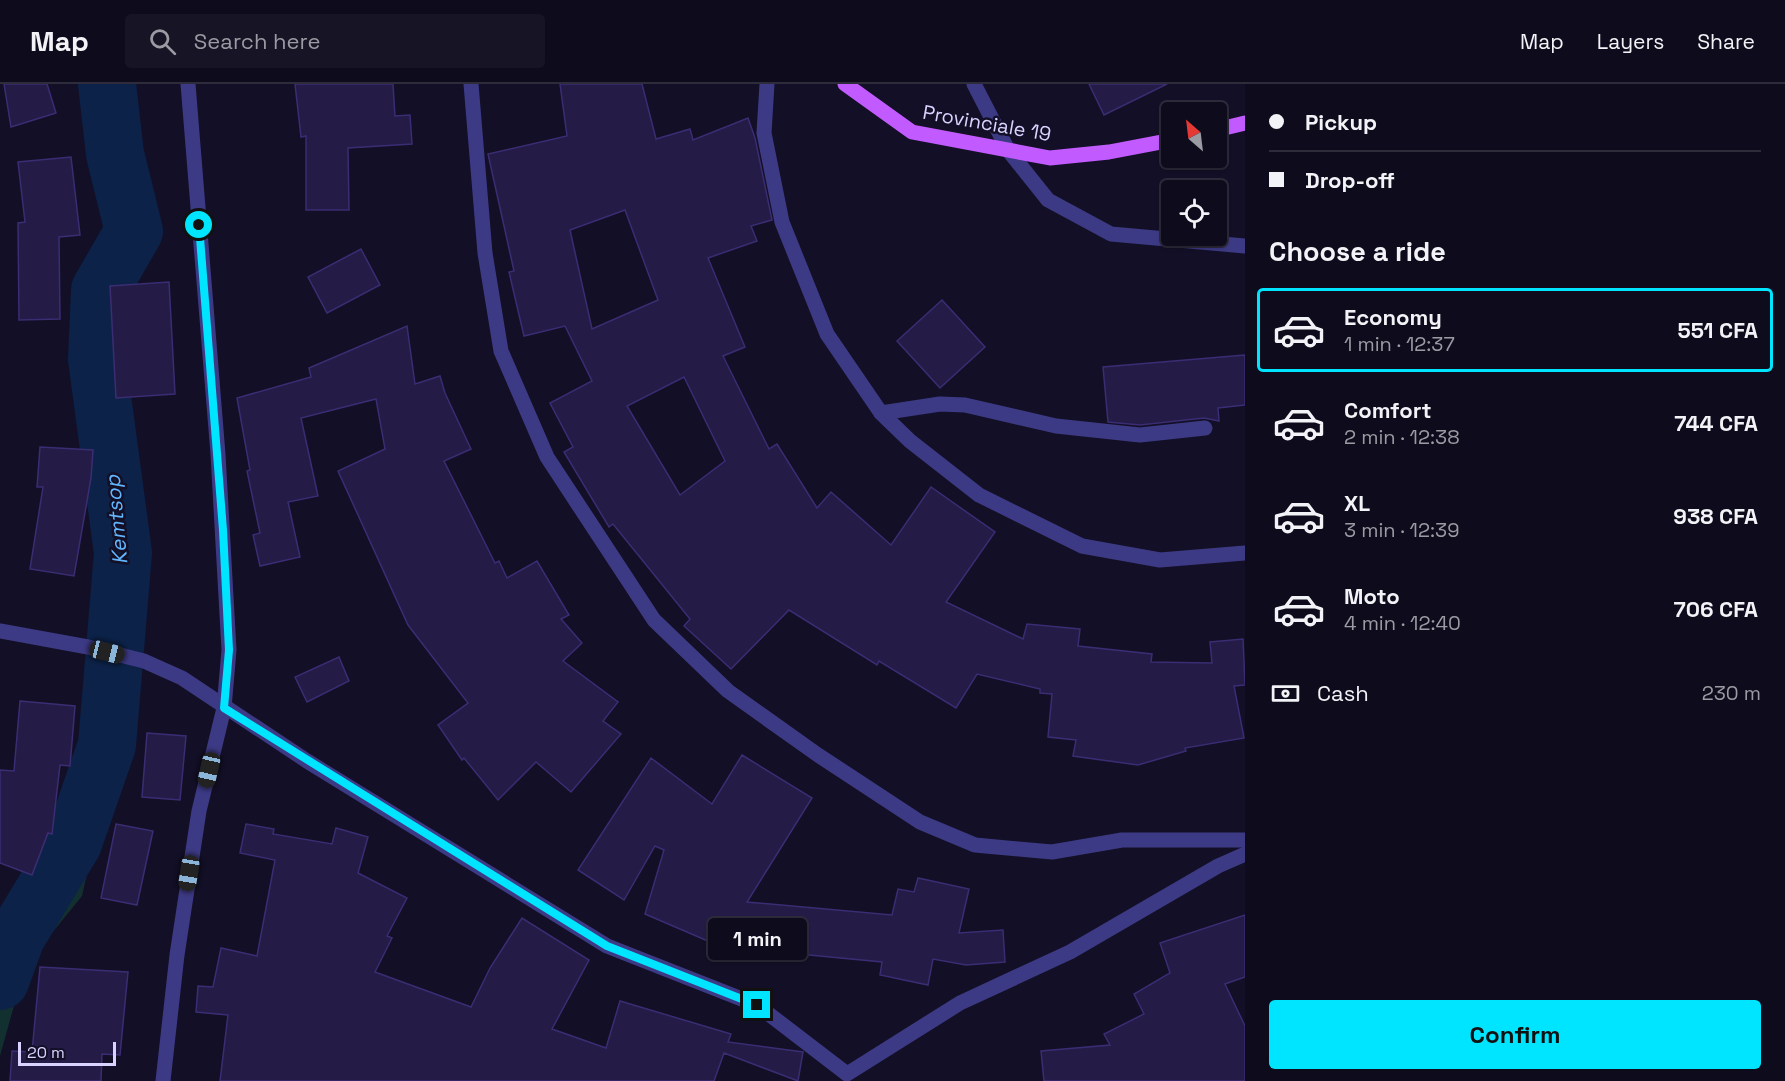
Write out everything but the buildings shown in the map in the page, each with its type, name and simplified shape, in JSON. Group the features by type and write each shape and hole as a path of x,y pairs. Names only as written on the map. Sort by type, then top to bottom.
{"main road":[{"name":"Provinciale 19","path":"845,84 912,132 1050,158 1109,152 1161,142"},
{"path":"1227,127 1245,123"}],"street":[{"path":"162,1081 177,955 199,811 224,708 229,650 223,530 188,84"},
{"path":"471,84 485,253 501,351 548,457 654,620 728,691 818,755 920,822 975,845 1052,852 1122,840 1245,840"},
{"path":"767,84 764,134 782,222 827,334 881,413 910,441 979,495 1082,546 1160,560 1245,553"},
{"path":"974,84 1008,150 1048,200 1111,234 1245,246"},
{"path":"881,413 940,404 964,405 1056,426 1140,435 1205,428"},
{"path":"0,631 88,647 144,661 182,678 224,708 607,946 757,1005 850,1078 960,1003 1070,952 1218,866 1245,854"}],"green space":[{"path":"96,677 128,692 82,896 25,966 0,1056 0,922 43,876"}],"waterway":[{"name":"Kemtsop","path":"0,981 16,937 73,843 107,745 123,553 97,359 100,290 134,231 115,154 107,84"}],"route":[{"path":"199,225 223,530 229,650 224,708 607,946 757,1005"}]}
